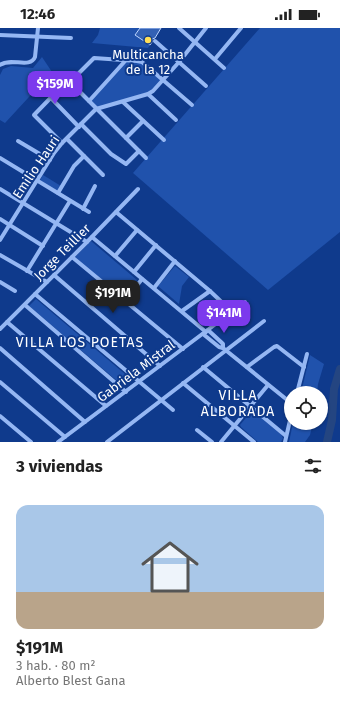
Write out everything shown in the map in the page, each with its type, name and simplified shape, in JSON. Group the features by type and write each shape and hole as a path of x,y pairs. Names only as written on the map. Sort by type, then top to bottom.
{"street":[{"path":"0,65 7,62 30,62 35,59 38,28"},
{"path":"179,28 224,68"},
{"path":"96,109 148,94 179,62 206,28"},
{"path":"215,59 241,28"},
{"path":"0,35 71,38"},
{"path":"155,41 206,86"},
{"path":"62,143 34,115 65,83 70,82 94,58 142,62 192,105"},
{"path":"89,101 126,60"},
{"path":"70,82 146,158"},
{"path":"148,94 176,120"},
{"path":"51,98 111,154 126,164 139,151"},
{"path":"123,102 164,140"},
{"name":"Emilio Hauri","path":"0,240 56,150 96,109"},
{"path":"126,138 143,121"},
{"path":"67,139 103,175"},
{"path":"18,142 50,160"},
{"path":"58,193 74,166 84,156"},
{"path":"0,158 89,212"},
{"path":"83,208 95,186"},
{"path":"0,189 87,242"},
{"name":"Jorge Teillier","path":"0,329 138,189"},
{"path":"27,271 70,201"},
{"path":"116,212 210,291 232,312"},
{"path":"0,219 43,246"},
{"path":"115,256 137,230"},
{"path":"92,237 182,311 206,332 216,345 225,349 284,398"},
{"path":"134,272 156,245"},
{"path":"0,255 46,282"},
{"path":"72,257 183,349"},
{"path":"154,288 175,261"},
{"path":"54,275 160,366"},
{"path":"125,301 142,279"},
{"path":"0,282 14,291"},
{"path":"182,311 210,291"},
{"path":"35,294 173,410"},
{"name":"Gabriela Mistral","path":"58,442 245,302"},
{"path":"25,305 126,392"},
{"path":"107,442 225,349 264,321"},
{"path":"6,322 106,406"},
{"path":"247,367 277,346 304,367"},
{"path":"0,348 85,422"},
{"path":"299,386 307,354"},
{"path":"204,367 286,436"},
{"path":"0,382 64,437"},
{"path":"183,383 254,442"},
{"path":"221,442 268,385"},
{"path":"0,416 31,442"},
{"path":"197,430 212,442"},
{"path":"285,442 288,430"}],"shaded area":[{"path":"100,28 161,28 148,48 92,43 98,35"},
{"path":"260,28 340,28 340,232 268,290 133,173"},
{"path":"42,57 52,72 5,123 0,120 0,75 3,69 11,66 33,68"},
{"path":"126,61 142,63 162,80 152,91 97,108 89,101"},
{"path":"43,175 61,186 58,192 40,180"},
{"path":"91,241 137,280 122,299 75,257"},
{"path":"175,266 189,277 182,286 179,304 158,286"},
{"path":"36,299 132,380 123,386 29,306"},
{"path":"310,355 324,364 318,386 303,386"},
{"path":"254,412 281,434 283,438 281,442 258,442 241,427 240,425 250,413"},
{"path":"292,430 311,430 310,435 305,442 289,442"}],"building":[{"name":"Multicancha de la 12","path":"140,28 161,28 155,38 152,39 150,45 135,35"}],"waterway":[{"path":"327,442 332,420 334,389 340,369"}],"place":[{"name":"Multicancha de la 12","path":"148,40"}],"district":[{"name":"VILLA LOS POETAS","path":"80,342"},
{"name":"VILLA ALBORADA","path":"238,404"}]}
